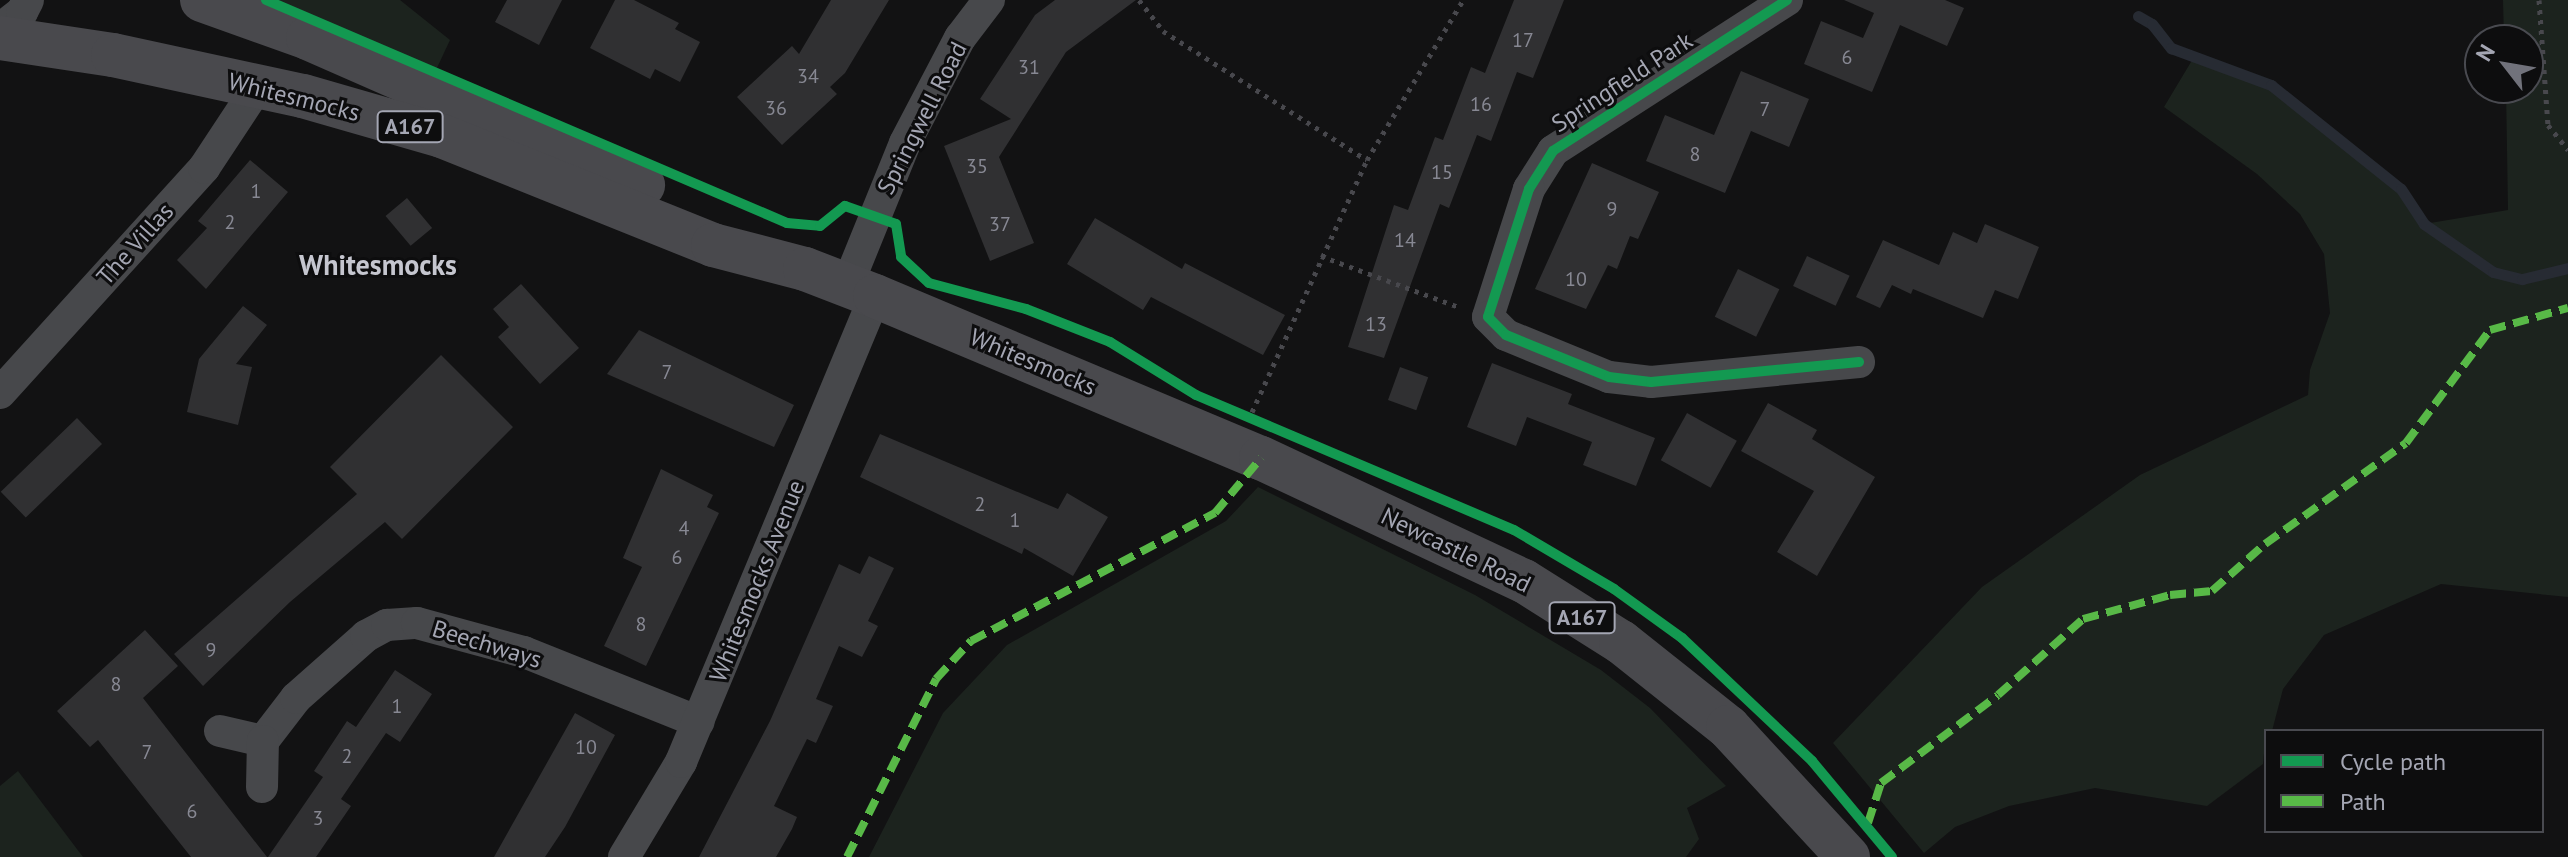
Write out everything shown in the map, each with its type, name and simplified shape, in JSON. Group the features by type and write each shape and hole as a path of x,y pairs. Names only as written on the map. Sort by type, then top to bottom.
{"highway":[{"name":"Whitesmocks","path":"202,0 308,38 714,215 805,269"},
{"name":"Whitesmocks","path":"0,38 113,55 258,86 442,136 713,245 805,269 1250,431"},
{"name":"Newcastle Road","path":"1250,431 1524,581 1621,642 1728,727 1848,857"}],"street":[{"path":"0,29 22,12 28,0"},
{"name":"Springwell Road","path":"861,291 905,143 960,38 989,0"},
{"name":"Springfield Park","path":"1488,317 1529,189 1553,151 1787,0"},
{"name":"The Villas","path":"0,393 204,168 258,86"},
{"name":"Whitesmocks Avenue","path":"624,857 699,722 861,291"},
{"path":"1488,317 1506,335 1609,377 1651,382 1859,362"},
{"name":"Beechways","path":"263,741 296,698 366,636 387,625 417,623 524,652 699,722"},
{"path":"220,731 263,741 262,787"}],"path":[{"path":"1139,0 1163,31 1367,160"},
{"path":"1250,431 1321,256 1367,160 1463,0"},
{"path":"2539,0 2548,125 2568,150"},
{"path":"1321,256 1488,317"}],"shaded area":[{"path":"266,0 400,0 450,40 436,70"},
{"path":"2503,0 2568,0 2568,597 2441,584 2324,635 2283,689 2273,729 2264,729 2263,764 2207,806 2095,788 2009,806 1955,827 1924,853 1833,743 1982,587 2140,475 2308,395 2310,370 2330,313 2324,254 2300,214 2257,174 2164,107 2194,57 2271,85 2401,189 2424,224 2508,210 2506,104 2544,104 2544,24 2504,24"},
{"path":"1258,487 1475,595 1601,670 1650,708 1726,786 1687,808 1699,839 1686,857 869,857 943,713 1007,645 1226,521"},
{"path":"18,771 83,857 0,857 0,786"}],"building":[{"path":"507,0 562,0 539,45 495,22"},
{"path":"615,0 634,0 679,23 675,29 700,42 680,82 655,69 650,79 590,48"},
{"path":"831,0 889,0 845,73 830,87 837,94 782,145 737,97 792,46 799,54"},
{"path":"1055,0 1136,0 1066,52 999,157 1034,243 990,261 944,146 1011,119 980,99 1035,15"},
{"path":"1514,0 1564,0 1533,78 1517,72 1491,141 1477,135 1449,208 1440,204 1384,358 1348,347 1394,205 1408,210 1435,137 1443,140 1471,67 1485,73"},
{"path":"1844,0 1945,0 1964,8 1947,46 1900,25 1872,92 1804,64 1821,21 1863,38 1874,13"},
{"path":"1741,71 1809,99 1789,147 1751,131 1725,193 1646,161 1665,115 1714,135"},
{"path":"250,160 288,192 206,289 177,260 207,228 198,221"},
{"path":"1592,163 1659,192 1638,239 1630,236 1617,269 1608,265 1586,309 1535,289"},
{"path":"407,198 432,228 411,246 386,216"},
{"path":"1095,218 1182,269 1185,263 1285,315 1263,355 1151,297 1143,310 1067,264"},
{"path":"1985,224 2039,247 2018,299 1995,290 1983,318 1913,289 1911,294 1892,285 1880,308 1856,297 1883,240 1939,265 1953,232 1977,243"},
{"path":"1807,256 1850,276 1836,306 1793,286"},
{"path":"1738,269 1779,289 1756,337 1715,317"},
{"path":"521,284 579,348 540,384 498,337 509,327 493,309"},
{"path":"243,306 267,325 236,364 252,367 238,425 187,412 199,359"},
{"path":"639,330 794,405 774,447 607,374"},
{"path":"441,355 513,427 402,539 385,522 290,602 203,686 174,654 357,494 330,467"},
{"path":"1492,363 1572,394 1568,404 1655,438 1636,486 1583,465 1592,442 1527,417 1516,446 1467,427"},
{"path":"1400,367 1428,377 1416,410 1388,400"},
{"path":"1768,403 1817,430 1812,439 1875,477 1817,576 1777,552 1814,491 1741,451"},
{"path":"1687,413 1737,441 1711,488 1661,460"},
{"path":"77,418 102,444 26,518 1,492"},
{"path":"880,434 1058,509 1067,493 1108,517 1073,576 1024,548 1022,554 860,477"},
{"path":"661,469 713,495 707,507 719,513 646,666 604,646 642,567 623,558"},
{"path":"869,556 894,568 868,621 878,626 862,657 839,646 816,699 833,706 816,743 807,739 774,806 797,817 792,829 776,857 699,857 770,721 839,564 860,574"},
{"path":"145,630 178,666 143,698 267,857 191,857 98,740 90,747 57,711"},
{"path":"395,670 432,694 400,742 386,733 341,799 351,806 316,857 268,857 323,777 314,771 347,721 356,727"},
{"path":"575,713 615,735 565,827 545,857 494,857"}],"waterway":[{"path":"2138,16 2152,24 2171,48 2271,85 2401,189 2424,224 2493,272 2522,279 2568,268"}],"marked path":[{"path":"1868,823 1881,783 1998,695 2083,619 2170,595 2212,591 2265,544 2406,443 2490,330 2568,308"},
{"path":"847,857 936,679 971,641 1215,513 1261,458"}],"cycle path":[{"path":"266,0 787,223 820,226 845,206 896,224 901,257 929,283 1026,309 1110,342 1196,395 1514,530 1614,589 1682,638 1812,761 1892,857"},
{"path":"1787,0 1553,151 1529,189 1488,317 1506,335 1609,377 1651,382 1859,362"}],"district":[{"name":"Whitesmocks","path":"378,265"}]}
